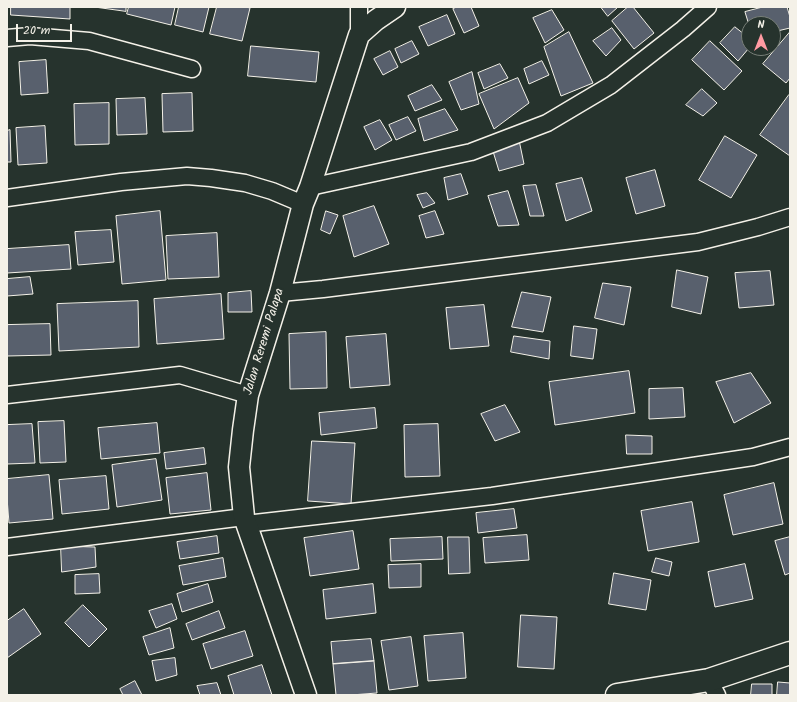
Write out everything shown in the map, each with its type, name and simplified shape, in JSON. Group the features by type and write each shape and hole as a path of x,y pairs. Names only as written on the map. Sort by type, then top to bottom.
{"main road":[{"path":"617,695 713,687 790,653"}],"street":[{"path":"358,7 359,35"},
{"path":"359,35 376,20 395,7"},
{"path":"7,198 121,182 187,176 245,183 272,191 306,196 471,152 547,123 611,85 683,29 708,7"},
{"name":"Jalan Reremi Palapa","path":"306,695 245,520 239,468 248,395 280,293 306,196 359,35"},
{"path":"7,38 30,36 89,41 192,69"},
{"path":"280,293 323,289 698,242 758,227 790,217"},
{"path":"7,395 180,375 248,395"},
{"path":"7,547 245,520 500,494 753,457 790,447"}],"building":[{"path":"11,7 70,7 70,19 11,15"},
{"path":"95,7 126,7 126,11"},
{"path":"129,7 175,7 171,25 127,14"},
{"path":"179,7 209,7 203,32 175,25"},
{"path":"217,7 250,8 242,41 210,34"},
{"path":"457,7 471,7 479,26 464,33 453,9"},
{"path":"601,7 618,7 608,16"},
{"path":"628,7 633,7 654,33 634,49 612,21"},
{"path":"763,7 787,7 790,17 790,28 781,30 781,16 746,16 745,12"},
{"path":"552,10 564,30 545,43 533,18"},
{"path":"447,15 455,34 428,46 419,27"},
{"path":"735,27 741,32 741,56 742,56 738,61 720,43"},
{"path":"612,28 621,40 606,56 593,41"},
{"path":"569,32 593,83 561,96 544,47"},
{"path":"790,32 790,78 786,83 763,64 770,56 781,56 781,43"},
{"path":"412,41 419,54 401,63 395,49"},
{"path":"710,41 742,71 724,90 692,60"},
{"path":"251,46 319,52 316,82 248,76"},
{"path":"390,51 398,67 383,75 374,59"},
{"path":"46,60 48,93 21,95 19,62"},
{"path":"542,61 549,75 529,84 524,69"},
{"path":"500,64 508,78 484,89 478,73"},
{"path":"472,72 479,104 461,110 449,82"},
{"path":"518,78 529,103 494,129 479,94"},
{"path":"432,85 442,100 415,111 408,96"},
{"path":"702,89 717,103 703,116 686,105"},
{"path":"192,93 193,131 163,132 162,94"},
{"path":"789,95 790,96 790,156 760,135"},
{"path":"145,98 147,134 117,135 116,99"},
{"path":"109,103 109,144 75,145 74,104"},
{"path":"445,109 458,130 424,141 418,119"},
{"path":"408,117 416,131 396,140 389,125"},
{"path":"380,120 392,140 375,150 364,127"},
{"path":"45,126 47,163 18,165 16,128"},
{"path":"10,130 11,162 7,162 7,131"},
{"path":"725,136 757,155 731,198 699,180"},
{"path":"519,140 524,164 499,171 492,148"},
{"path":"655,170 665,206 636,214 626,178"},
{"path":"461,174 468,194 448,200 444,178"},
{"path":"582,178 592,211 566,221 556,184"},
{"path":"536,185 544,216 530,216 523,186"},
{"path":"508,191 519,225 498,226 488,196"},
{"path":"427,193 435,203 423,208 417,195"},
{"path":"374,206 389,244 354,257 343,216"},
{"path":"160,211 166,280 122,284 116,216"},
{"path":"326,211 338,215 330,234 321,230"},
{"path":"435,211 444,234 426,238 419,216"},
{"path":"111,230 114,262 78,265 75,232"},
{"path":"217,233 219,277 168,279 166,236"},
{"path":"69,245 71,269 7,273 7,249"},
{"path":"677,270 708,277 701,314 672,307"},
{"path":"770,271 774,305 739,308 735,273"},
{"path":"30,277 33,294 7,296 7,279"},
{"path":"603,283 631,287 624,325 595,318"},
{"path":"251,291 252,312 228,312 228,293"},
{"path":"522,292 551,297 543,332 512,327"},
{"path":"221,294 224,339 157,344 154,299"},
{"path":"138,301 139,347 59,351 57,304"},
{"path":"484,305 489,346 450,349 446,308"},
{"path":"50,324 51,355 7,356 7,325"},
{"path":"574,326 597,329 593,359 571,356"},
{"path":"326,332 327,388 290,389 289,334"},
{"path":"386,334 390,385 350,388 346,337"},
{"path":"514,336 550,341 549,359 511,352"},
{"path":"629,371 635,413 555,425 549,382"},
{"path":"751,373 771,403 734,423 716,382"},
{"path":"683,388 685,417 649,419 649,389"},
{"path":"505,405 520,432 495,441 481,414"},
{"path":"375,408 377,428 321,435 319,413"},
{"path":"64,421 66,462 40,463 38,422"},
{"path":"157,423 160,453 101,459 98,428"},
{"path":"32,424 35,463 7,464 7,425"},
{"path":"438,424 440,476 405,477 404,425"},
{"path":"626,435 652,436 652,454 627,454"},
{"path":"312,441 355,443 351,504 308,501"},
{"path":"204,448 206,464 166,469 164,453"},
{"path":"156,459 162,500 117,507 112,465"},
{"path":"207,473 211,510 170,514 166,478"},
{"path":"49,475 53,519 9,523 7,479"},
{"path":"106,476 109,509 62,514 59,480"},
{"path":"774,483 783,524 733,535 724,495"},
{"path":"692,502 699,542 648,551 641,511"},
{"path":"514,509 517,528 478,533 476,513"},
{"path":"353,531 359,569 310,576 304,538"},
{"path":"527,535 529,560 485,563 483,538"},
{"path":"217,536 219,553 180,559 177,542"},
{"path":"442,537 443,559 391,561 390,539"},
{"path":"448,537 469,537 470,573 449,574"},
{"path":"790,537 790,573 785,575 775,541"},
{"path":"61,546 95,547 96,567 62,572"},
{"path":"223,558 226,577 183,585 179,566"},
{"path":"656,558 672,562 669,576 652,572"},
{"path":"421,564 421,587 389,588 388,565"},
{"path":"745,564 753,599 715,607 708,572"},
{"path":"614,573 651,580 646,610 609,604"},
{"path":"99,574 100,593 75,594 75,575"},
{"path":"208,584 213,602 182,612 177,594"},
{"path":"373,584 376,613 326,619 323,590"},
{"path":"172,604 177,619 156,628 149,611"},
{"path":"83,605 107,629 89,647 65,623"},
{"path":"24,609 41,634 7,658 7,621"},
{"path":"219,611 225,628 192,640 186,624"},
{"path":"521,615 557,617 554,669 518,667"},
{"path":"170,628 174,648 149,655 143,637"},
{"path":"245,631 253,656 211,669 203,644"},
{"path":"463,633 466,678 428,681 424,636"},
{"path":"411,637 418,686 389,690 381,641"},
{"path":"371,639 374,661 333,664 331,642"},
{"path":"175,658 177,675 156,681 152,661"},
{"path":"374,661 377,693 336,695 333,664"},
{"path":"262,665 272,695 234,695 228,676"},
{"path":"135,681 142,695 123,695 120,689"},
{"path":"778,682 790,683 790,695 777,695"},
{"path":"217,683 221,695 200,695 197,686"},
{"path":"752,684 772,684 772,695 751,695"}]}
